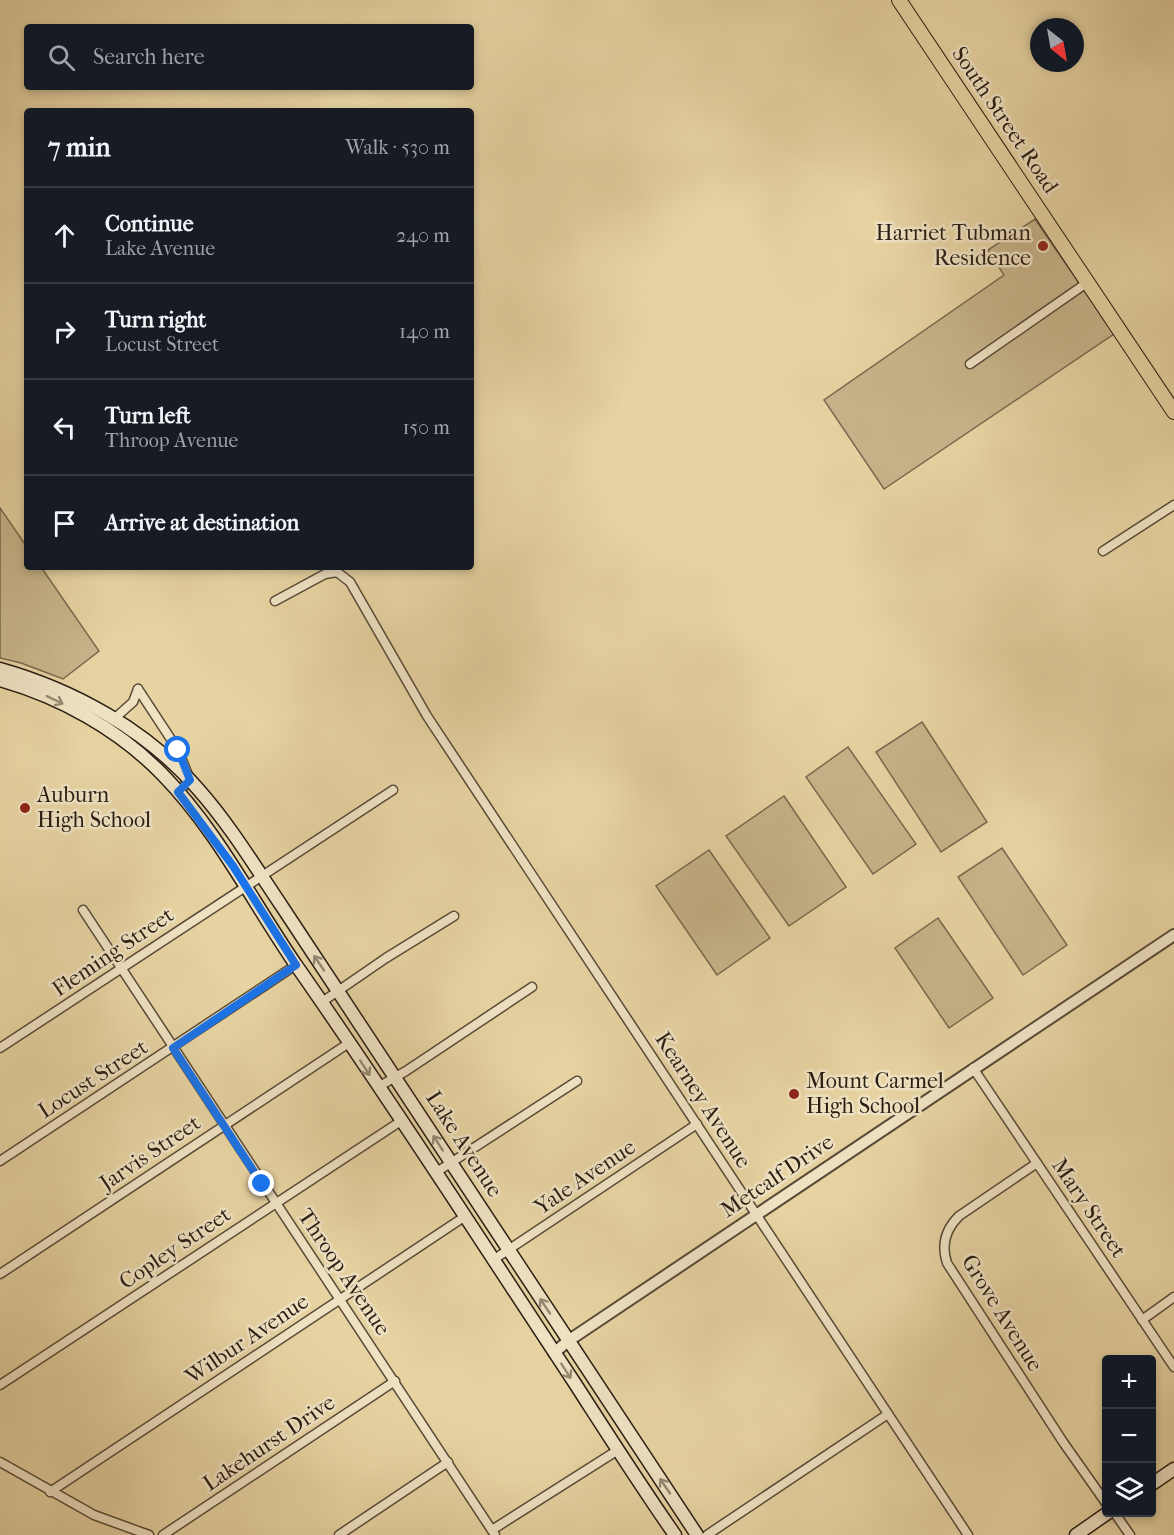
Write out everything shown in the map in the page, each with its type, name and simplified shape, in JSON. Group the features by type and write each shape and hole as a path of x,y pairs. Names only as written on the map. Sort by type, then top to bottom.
{"main road":[{"name":"South Street Road","path":"899,0 1174,412"},
{"name":"Lake Avenue","path":"0,669 62,691 114,719 159,751 190,780 214,808 697,1535"},
{"name":"Lake Avenue","path":"0,680 38,692 87,717 126,743 150,763 178,792 220,848 675,1535"},
{"path":"1156,1481 1174,1469"},
{"path":"1076,1535 1102,1517"}],"street":[{"path":"970,364 1088,282"},
{"path":"1103,551 1174,505"},
{"name":"Kearney Avenue","path":"274,601 325,574 337,572 350,582 427,716 968,1535"},
{"name":"Lake Avenue","path":"114,719 135,699 138,689 178,750 190,780"},
{"path":"178,792 190,780"},
{"name":"Fleming Street","path":"0,1048 393,790"},
{"name":"Throop Avenue","path":"83,910 494,1533"},
{"path":"322,1002 386,958 454,916"},
{"name":"Metcalf Drive","path":"554,1353 568,1341 1174,934"},
{"name":"Locust Street","path":"0,1161 296,965"},
{"path":"378,1087 532,987"},
{"name":"Jarvis Street","path":"0,1274 349,1043"},
{"name":"Mary Street","path":"973,1068 1174,1367"},
{"path":"435,1173 577,1081"},
{"name":"Copley Street","path":"0,1385 400,1121"},
{"name":"Yale Avenue","path":"493,1260 697,1124"},
{"name":"Grove Avenue","path":"1037,1163 952,1224 946,1236 944,1254 947,1263 1040,1407 1102,1496"},
{"name":"Wilbur Avenue","path":"50,1492 464,1217"},
{"path":"1142,1320 1174,1298"},
{"name":"Lakehurst Drive","path":"163,1535 395,1381"},
{"path":"708,1535 888,1414"},
{"path":"494,1533 618,1450"},
{"path":"0,1462 94,1515 149,1535"},
{"path":"339,1535 447,1462"},
{"path":"1117,1517 1130,1535"}],"shaded area":[{"path":"1035,219 1114,334 884,489 824,400 1004,275 988,250"},
{"path":"0,508 24,543 24,570 43,570 99,651 63,679 21,663 0,658"},
{"path":"922,722 987,822 941,852 876,752"},
{"path":"848,747 916,844 873,874 806,777"},
{"path":"784,796 846,887 789,926 726,836"},
{"path":"1002,848 1067,945 1023,975 958,877"},
{"path":"709,850 770,938 717,975 656,886"},
{"path":"938,918 993,998 949,1028 895,948"}],"place":[{"name":"Harriet Tubman Residence","path":"1043,246"},
{"name":"Auburn High School","path":"25,808"},
{"name":"Mount Carmel High School","path":"794,1094"}],"route":[{"path":"178,750 190,780 178,792 233,866 296,965 173,1048 262,1184"}]}
